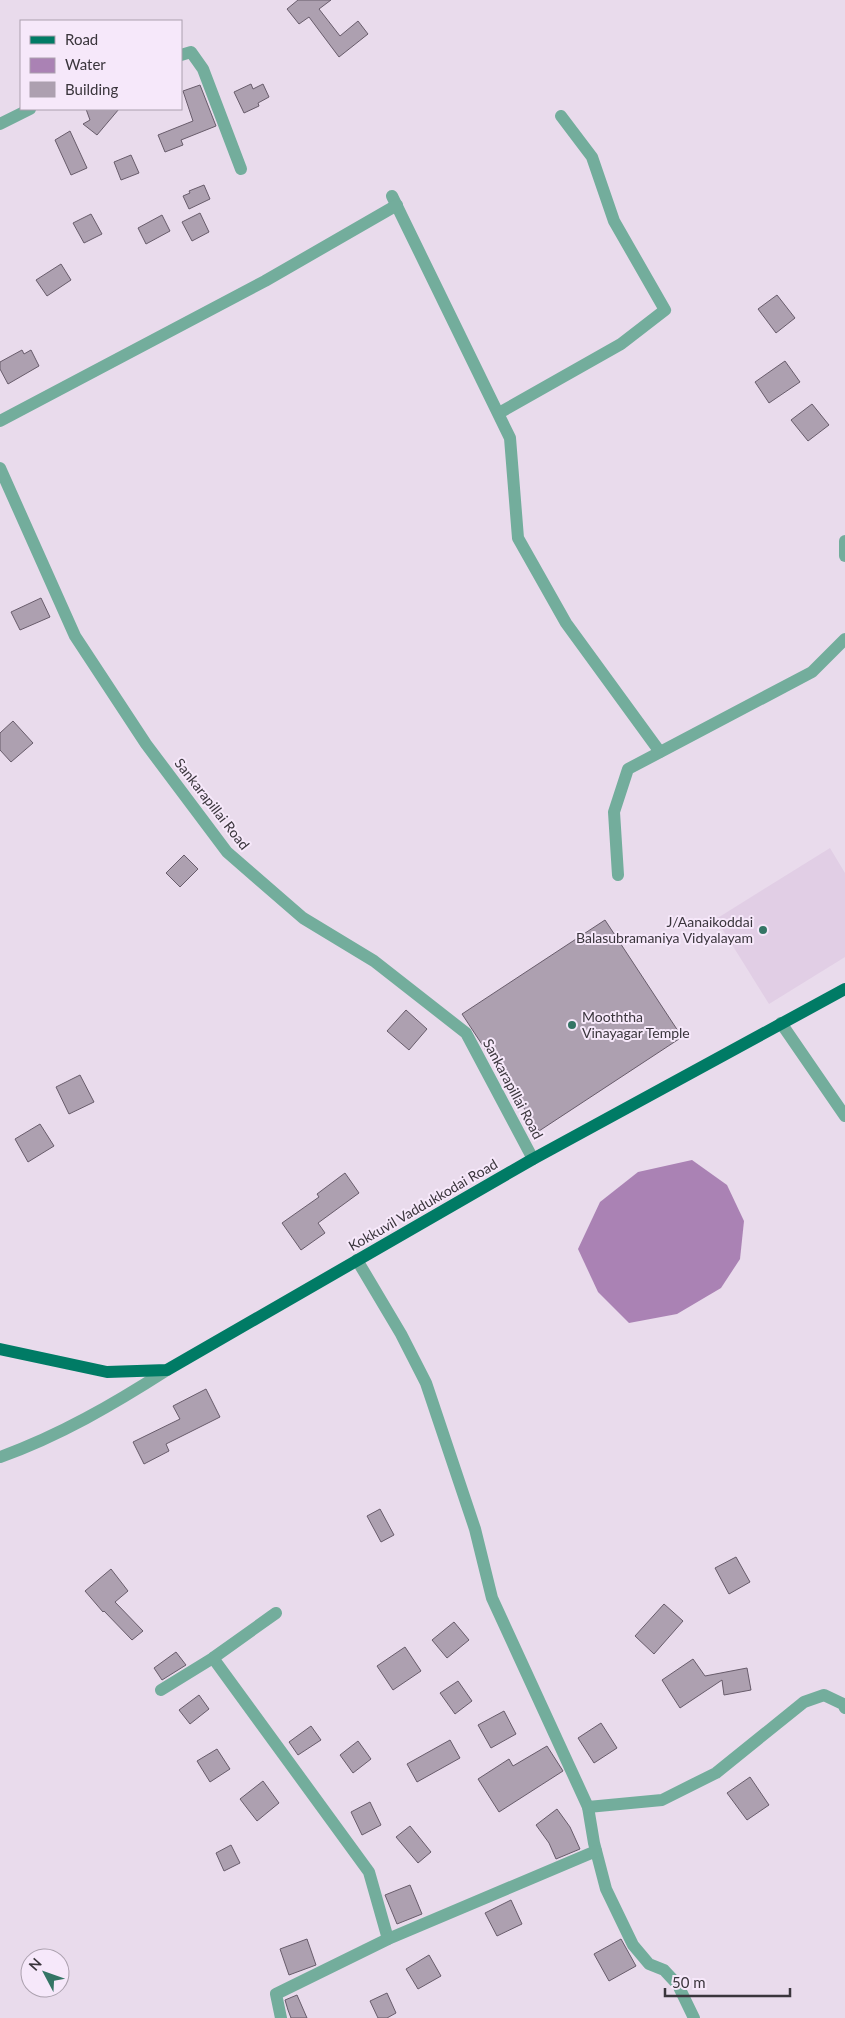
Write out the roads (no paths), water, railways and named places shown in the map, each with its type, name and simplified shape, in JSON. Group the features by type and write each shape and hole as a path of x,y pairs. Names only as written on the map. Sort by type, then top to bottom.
{"main road":[{"name":"Kokkuvil Vaddukkodai Road","path":"0,1349 107,1372 167,1370 534,1159 845,989"}],"street":[{"path":"182,55 191,52 203,69 241,169"},
{"path":"0,124 28,110"},
{"path":"499,414 621,344 665,310 614,221 592,157 561,116"},
{"path":"0,421 265,281 394,201 510,438 518,538 566,622 660,752"},
{"name":"Sankarapillai Road","path":"0,468 75,636 146,744 227,852 303,918 374,960 466,1033 534,1159"},
{"path":"845,541 845,556"},
{"path":"618,875 614,812 628,769 812,672 845,639"},
{"path":"781,1023 845,1116"},
{"path":"357,1260 401,1334 426,1383 475,1529 492,1598 588,1807 596,1851 606,1889 633,1946 649,1964 664,1970 678,1985 694,2018"},
{"path":"0,1457 34,1445 122,1399 167,1370"},
{"path":"161,1690 214,1658 276,1613"},
{"path":"214,1658 369,1872 388,1939"},
{"path":"588,1807 662,1800 716,1773 804,1702 824,1695 843,1704 845,1708"},
{"path":"281,2018 276,1994 388,1939 596,1851"}],"water":[{"path":"692,1160 727,1185 744,1221 740,1259 721,1288 677,1314 629,1323 598,1292 578,1249 600,1202 638,1172"}],"place":[{"name":"J/Aanaikoddai Balasubramaniya Vidyalayam","path":"763,930"},
{"name":"Mooththa Vinayagar Temple","path":"572,1025"}]}
